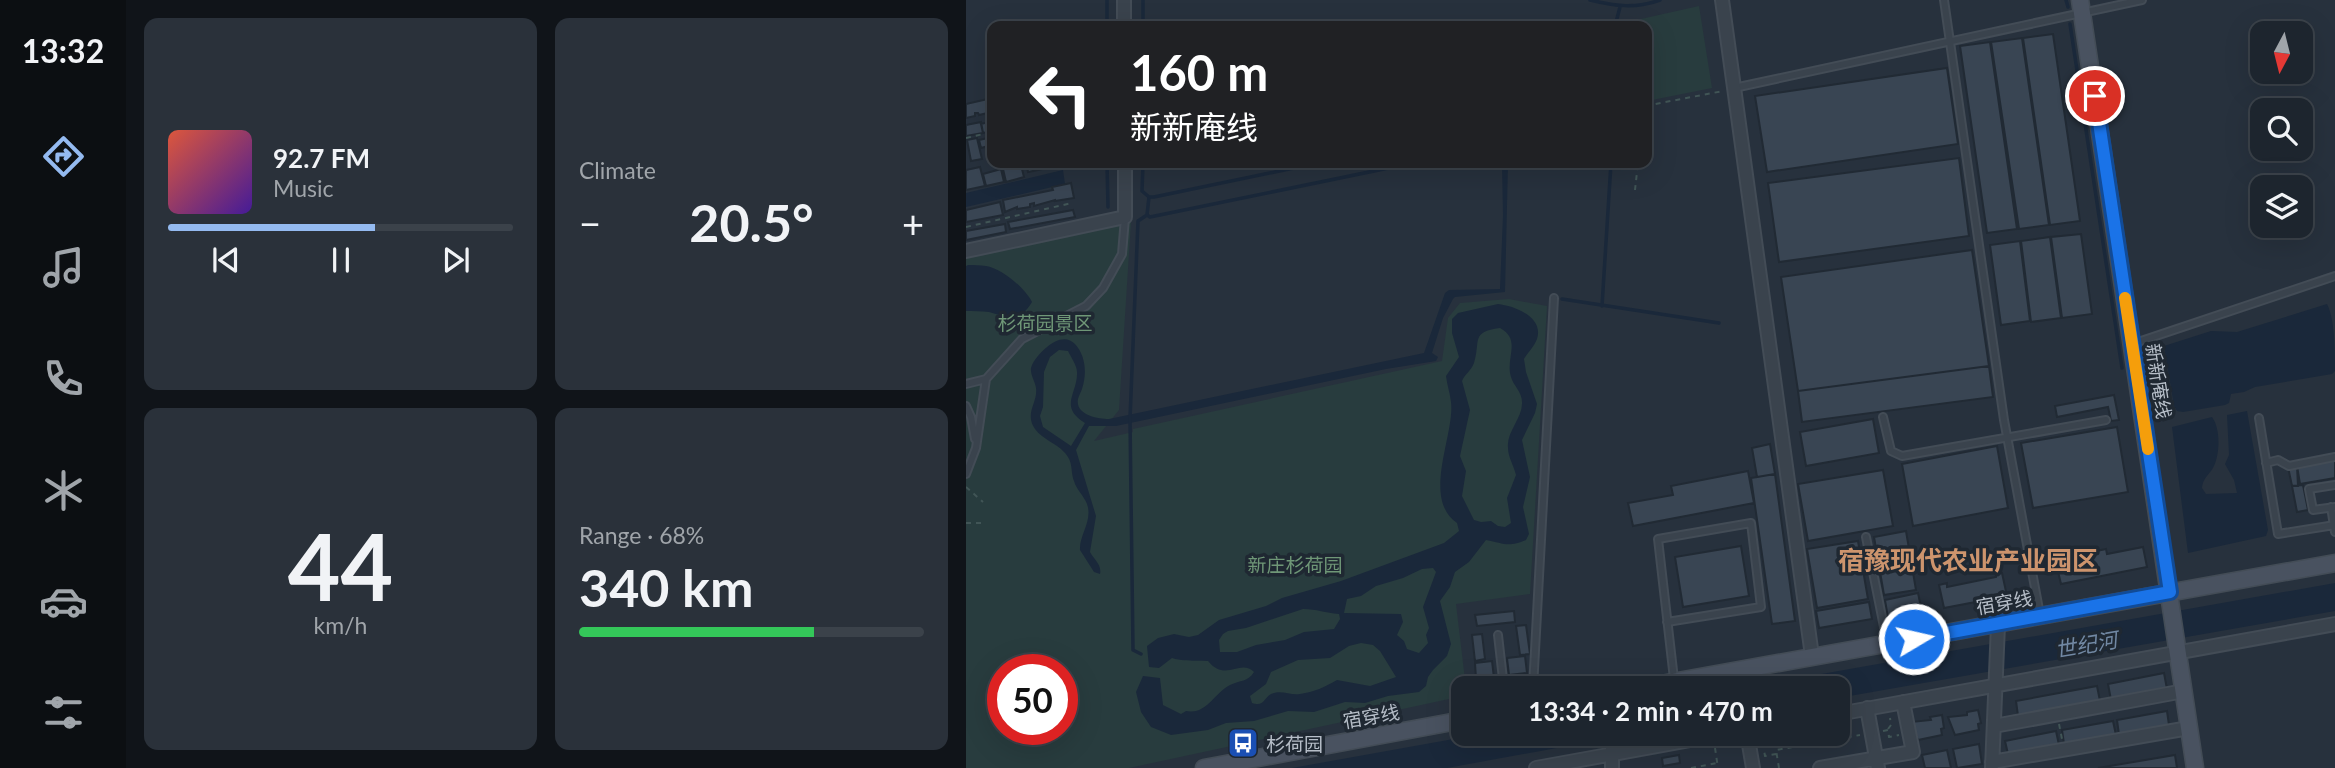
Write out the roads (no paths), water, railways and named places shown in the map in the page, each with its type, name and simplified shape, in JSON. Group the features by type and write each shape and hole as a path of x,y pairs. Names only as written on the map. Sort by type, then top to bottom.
{"main road":[{"name":"新新庵线","path":"2081,6 2195,768"},
{"name":"宿穿线","path":"1702,676 1887,643 1998,631 2041,617 2171,598 2335,563"},
{"name":"宿穿线","path":"1204,768 1451,722"}],"street":[{"path":"1124,0 1124,21"},
{"path":"1722,0 1812,656"},
{"path":"966,251 1125,217 1125,168"},
{"path":"1850,711 2177,649 2335,624"},
{"path":"1998,631 1992,765 2189,728"},
{"path":"1994,726 2184,691"},
{"path":"1820,768 1878,763 1913,752 1903,702"},
{"path":"1867,708 1878,763"},
{"path":"1536,768 1612,758 1668,746"},
{"path":"1749,746 1753,768"}],"lane":[{"path":"1944,0 2008,438 2041,617"},
{"path":"1734,88 1950,41 2081,6 2142,0"},
{"path":"966,474 976,448 986,379 1022,339 1086,306 1103,288 1122,254 1125,217"},
{"path":"2132,344 2335,276"},
{"path":"1535,676 1554,298"},
{"path":"966,384 986,379"},
{"path":"966,406 971,417 976,448"},
{"path":"1882,417 1891,451 1902,456 2106,420"},
{"path":"2259,418 2278,534 2335,527 2333,507 2313,510 2309,489 2335,485"},
{"path":"2266,463 2278,460 2289,466 2335,457"},
{"path":"1668,622 1761,607 1751,523 1658,539 1674,676"},
{"path":"1866,537 1887,643"},
{"path":"1498,635 1503,676"}],"water":[{"path":"1502,168 1508,168 1505,292 1453,299 1443,318 1432,353 1438,357 1436,361 1386,369 1116,426 1089,426 1076,450 1096,516 1090,552 1099,565 1100,574 1094,572 1080,550 1088,510 1086,501 1075,484 1069,459 1061,449 1035,429 1031,418 1036,388 1031,368 1035,359 1054,342 1072,341 1081,354 1085,371 1078,399 1080,409 1088,415 1109,419 1424,353 1445,293 1449,290 1500,289","holes":["1059,350 1068,351 1075,364 1077,380 1071,399 1072,411 1085,423 1071,446 1043,427 1040,416 1043,407 1044,372 1050,357"]},
{"path":"1063,170 1065,184 966,207 966,193"},
{"path":"968,265 999,270 1018,285 1032,302 1023,313 1014,317 966,311"},
{"path":"1498,304 1512,307 1532,319 1538,331 1534,345 1524,359 1537,404 1522,440 1530,477 1523,507 1529,534 1526,540 1515,544 1486,540 1469,562 1455,572 1450,587 1440,601 1451,644 1447,656 1428,677 1426,686 1419,692 1388,696 1365,703 1345,702 1314,712 1288,711 1254,721 1226,723 1208,730 1171,735 1151,727 1141,712 1136,692 1143,676 1160,678 1163,705 1181,714 1205,707 1224,689 1246,679 1254,672 1243,667 1221,670 1208,661 1172,658 1159,668 1149,667 1147,646 1158,638 1174,634 1189,637 1198,635 1219,620 1341,581 1444,543 1459,531 1441,498 1440,482 1451,416 1446,376 1459,357 1452,333 1452,319 1458,313","holes":["1500,328 1510,338 1511,377 1522,402 1508,442 1516,475 1507,498 1511,523 1505,527 1491,521 1474,520 1462,496 1466,471 1460,456 1470,410 1462,381 1474,363 1480,335","1433,568 1436,572 1423,607 1429,628 1426,635 1428,643 1419,653 1407,649 1404,641 1397,635 1403,622 1401,614 1344,613 1347,599 1361,596 1376,586 1422,569","1303,609 1339,614 1340,619 1334,629 1304,632 1285,640 1256,645 1237,652 1220,652 1219,640 1223,634","1361,643 1373,645 1380,651 1396,677 1370,686 1337,680 1310,692 1275,693 1261,703 1252,703 1250,696 1266,684 1271,672 1298,660 1330,658 1349,646"]},
{"path":"2327,304 2334,336 2335,371 2332,374 2255,387 2231,394 2229,403 2225,405 2177,411 2164,346 2211,331 2237,332"},
{"path":"2247,411 2268,530 2266,536 2188,553 2172,427 2212,417 2217,428 2218,449 2213,468 2202,488 2206,494 2237,493 2234,480 2225,464 2229,455 2227,415"},
{"name":"世纪河","path":"2335,583 2335,611 1850,696 1850,676 1810,676"},
{"path":"1451,739 1451,746 1568,746 1447,768 1292,768"}],"waterway":[{"path":"1107,0 1107,21"},
{"path":"1143,0 1143,21"},
{"path":"1590,0 1625,6 1660,0"},
{"path":"2066,0 2068,7"},
{"path":"1616,21 1620,7"},
{"path":"2070,24 2122,368"},
{"path":"1107,168 1108,207"},
{"path":"1143,168 1142,191 1149,197 1294,168"},
{"path":"1149,197 1147,215 1150,217 1389,168"},
{"path":"1602,306 1611,168"},
{"path":"1141,654 1133,650 1130,419 1138,221 1147,215"},
{"path":"1562,299 1719,323"}],"place":[{"name":"杉荷园","path":"1243,743"}],"district":[{"name":"宿豫现代农业产业园区","path":"1968,560"}],"park label":[{"name":"杉荷园景区","path":"1045,322"},
{"name":"新庄杉荷园","path":"1295,564"}]}
